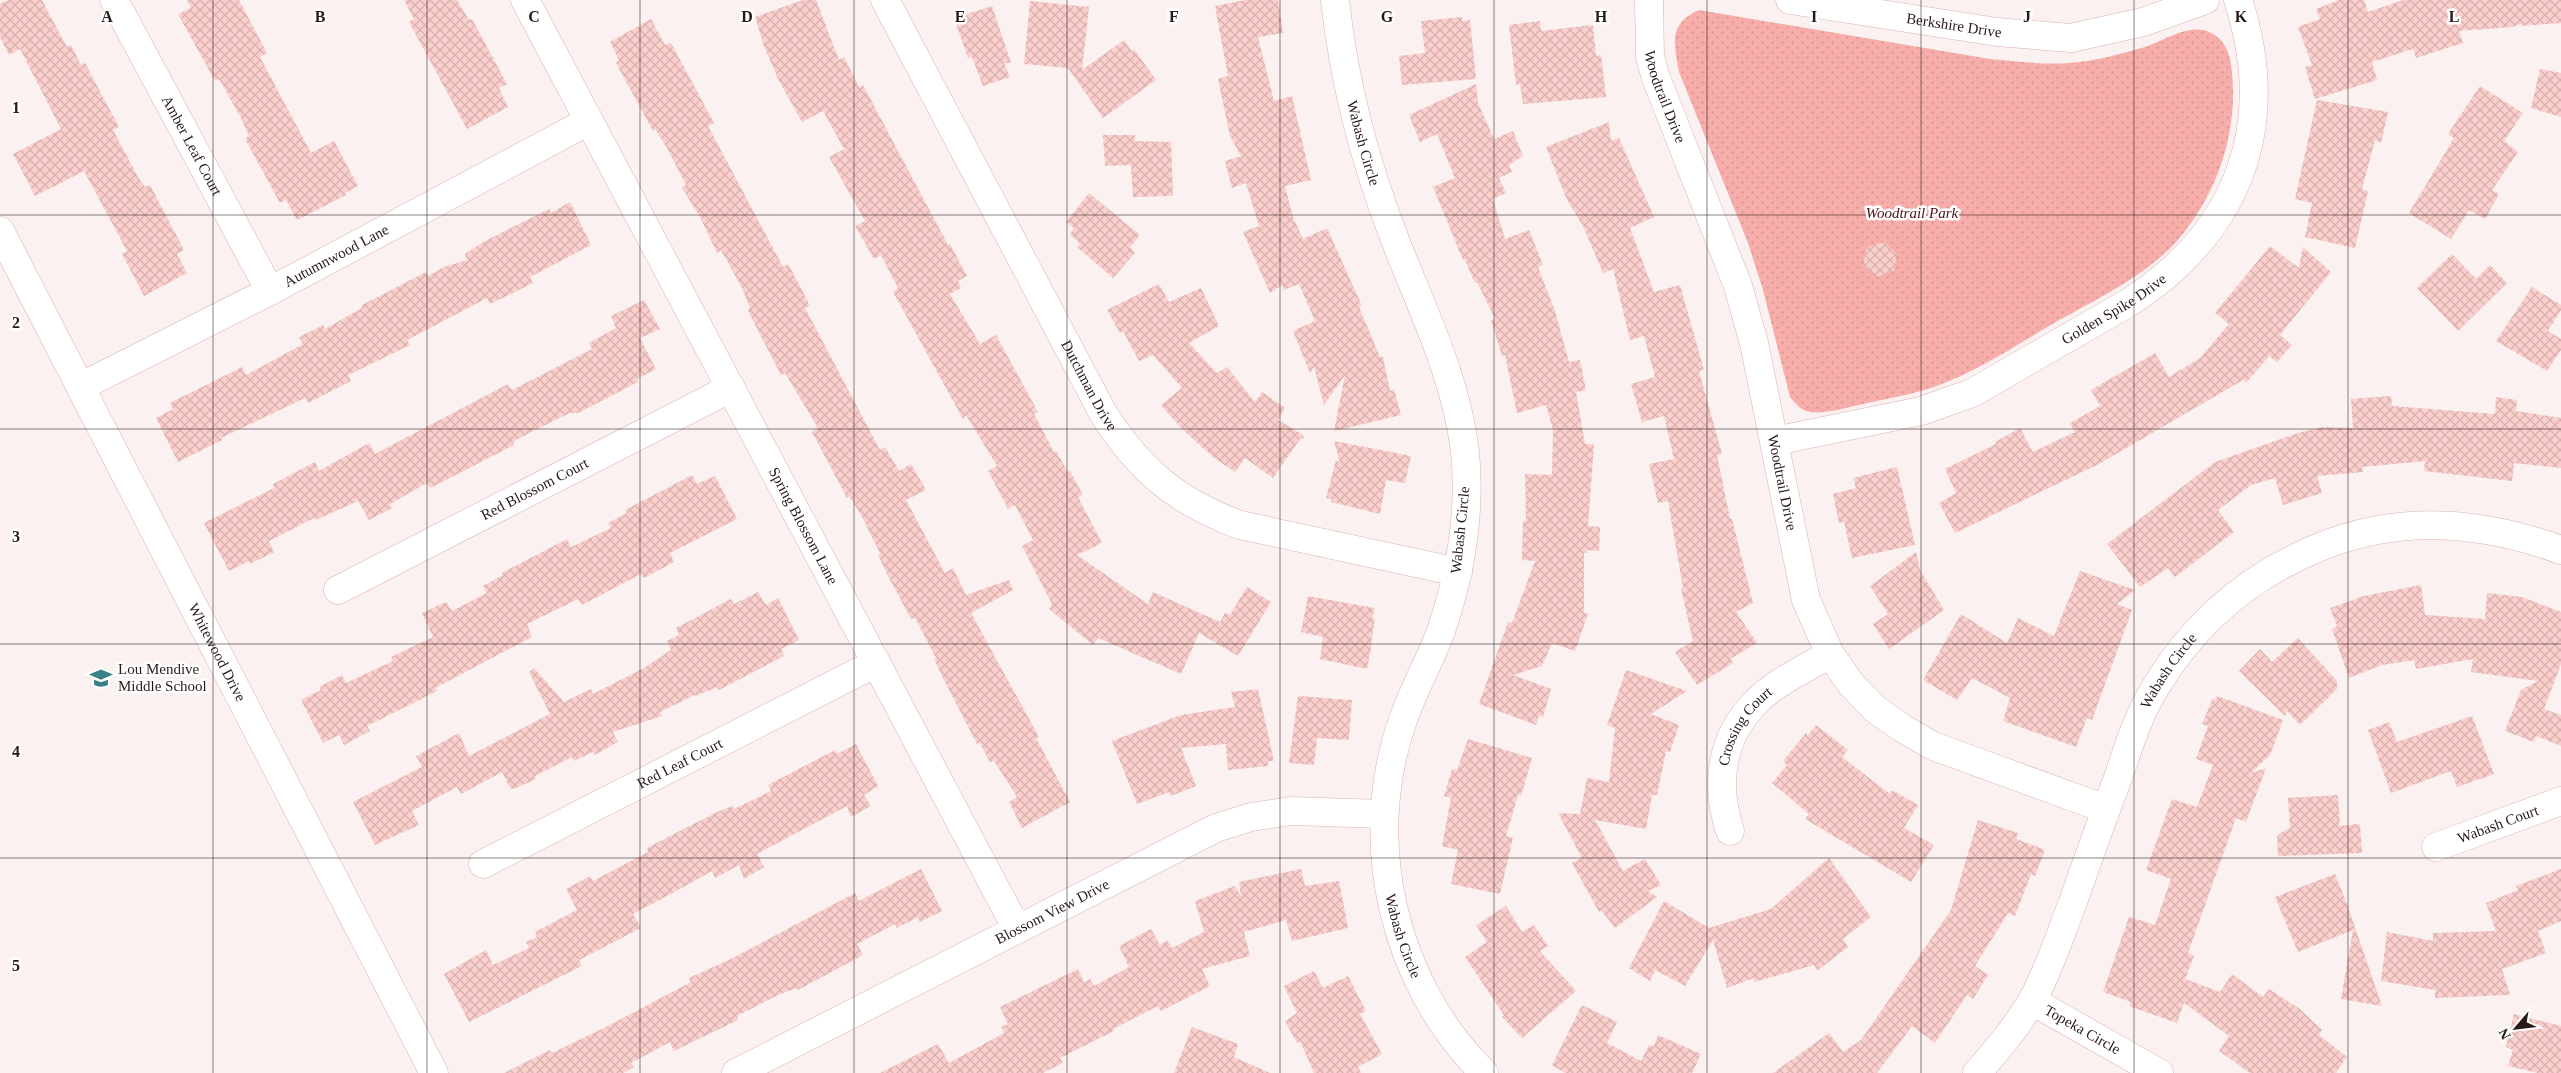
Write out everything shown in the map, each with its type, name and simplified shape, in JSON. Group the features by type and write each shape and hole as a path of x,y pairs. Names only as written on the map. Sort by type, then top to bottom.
{"street":[{"name":"Amber Leaf Court","path":"114,0 270,291"},
{"name":"Spring Blossom Lane","path":"525,0 1017,930"},
{"name":"Dutchman Drive","path":"885,0 1103,413 1122,443 1145,469 1176,494 1208,514 1240,526 1458,572"},
{"name":"Wabash Circle","path":"1335,0 1339,42 1353,113 1373,180 1444,360 1457,405 1465,454 1466,506 1458,572 1440,633 1402,722 1389,772 1384,814 1385,860 1392,906 1405,951 1424,993 1446,1029 1484,1073"},
{"name":"Woodtrail Drive","path":"1650,0 1650,57 1656,78 1738,286 1754,343 1776,441 1806,600 1830,654 1851,684 1869,703 1902,728 1933,746 2106,809"},
{"name":"Berkshire Drive","path":"1790,0 1998,32 2071,38 2143,22 2205,0"},
{"name":"Golden Spike Drive","path":"1776,441 1921,411 1972,393 2128,303 2148,290 2181,263 2220,216 2236,182 2246,149 2253,110 2254,72 2248,34 2238,0"},
{"name":"Autumnwood Lane","path":"80,387 270,291 589,121"},
{"name":"Whitewood Drive","path":"0,231 434,1073"},
{"name":"Red Blossom Court","path":"338,590 731,388"},
{"name":"Wabash Circle","path":"1977,1073 2005,1042 2032,1001 2052,960 2139,721 2154,689 2183,647 2217,610 2255,580 2293,558 2337,540 2381,529 2430,524 2485,528 2522,536 2561,550"},
{"name":"Crossing Court","path":"1730,831 1723,809 1720,779 1726,750 1739,722 1756,702 1775,687 1830,654"},
{"name":"Red Leaf Court","path":"483,864 876,663"},
{"name":"Wabash Court","path":"2436,847 2561,801"},
{"name":"Blossom View Drive","path":"736,1073 1216,828 1251,817 1291,811 1384,814"},
{"name":"Topeka Circle","path":"2032,1001 2159,1073"}],"green space":[{"name":"Woodtrail Park","path":"1699,10 1990,59 2040,63 2070,63 2098,59 2145,47 2185,31 2201,30 2217,36 2229,56 2233,90 2230,131 2219,171 2211,190 2189,226 2163,255 2132,278 1964,375 1916,392 1835,410 1823,412 1807,411 1799,407 1790,397 1763,290 1748,243 1679,72 1675,43 1678,28 1689,15"}],"building":[{"path":"8,0 42,0 67,47 71,45 81,65 85,63 119,127 113,130 138,177 145,187 150,185 184,250 177,254 187,273 144,296 122,254 127,251 84,171 35,196 13,154 61,129 20,49 9,55 0,37 0,4"},
{"path":"187,0 239,0 267,53 260,57 311,153 334,141 358,186 345,193 346,195 297,220 286,200 280,203 245,139 249,136 240,116 219,79 215,81 178,14 191,8"},
{"path":"404,0 457,0 469,20 472,19 507,84 499,88 508,107 467,129 409,22 414,19"},
{"path":"803,0 816,0 839,60 844,57 859,87 863,85 948,245 950,244 967,276 958,281 961,288 950,294 980,344 996,335 1038,412 1034,414 1054,452 1056,451 1068,472 1070,471 1083,495 1078,497 1102,543 1077,555 1148,604 1153,592 1220,622 1225,613 1230,615 1247,587 1271,602 1238,656 1199,633 1181,674 1098,638 1093,645 1049,609 1052,604 1022,546 1033,540 1015,505 1008,509 988,471 997,466 966,415 963,419 893,292 898,288 881,255 874,259 855,226 865,221 829,157 844,149 823,111 802,122 778,79 764,46 755,17"},
{"path":"1245,0 1278,0 1283,33 1258,37 1274,101 1292,96 1311,180 1285,186 1293,217 1303,239 1327,228 1362,306 1359,307 1380,357 1383,357 1390,391 1394,389 1401,415 1334,431 1345,375 1324,405 1314,367 1310,373 1293,331 1315,321 1299,284 1284,290 1282,285 1270,293 1243,232 1259,226 1246,183 1232,188 1225,161 1241,156 1230,136 1218,79 1228,76 1215,6"},
{"path":"2339,0 2364,0 2368,12 2403,0 2561,0 2561,23 2520,26 2523,23 2512,27 2459,31 2463,43 2416,58 2413,49 2372,62 2377,80 2315,99 2305,67 2312,65 2298,27 2320,19 2316,9"},
{"path":"1030,1 1089,7 1082,70 1124,40 1132,51 1134,49 1156,80 1103,118 1068,68 1024,64"},
{"path":"992,6 1011,63 1004,63 1010,77 983,86 972,57 968,58 954,18"},
{"path":"1462,17 1462,21 1470,20 1476,79 1402,85 1399,56 1425,53 1421,21"},
{"path":"651,19 665,45 671,43 714,123 708,126 783,267 788,264 801,288 810,306 805,308 880,450 885,447 899,471 911,464 926,490 906,500 945,573 953,568 966,595 1009,580 1013,590 971,613 1039,737 1036,738 1070,802 1022,828 1009,802 1017,797 994,761 990,762 980,743 977,744 915,618 911,619 889,578 878,555 880,553 861,515 849,496 847,498 812,432 818,428 785,373 781,375 748,311 750,308 742,288 721,250 717,253 700,217 682,188 686,185 667,148 655,129 653,131 616,63 619,60 610,42"},
{"path":"1540,21 1541,31 1593,25 1596,56 1601,55 1606,97 1523,104 1520,84 1516,85 1509,25"},
{"path":"2540,69 2561,73 2561,117 2531,108"},
{"path":"1476,84 1478,103 1494,139 1513,131 1523,156 1509,165 1512,172 1499,178 1506,193 1493,199 1505,239 1529,230 1543,265 1538,267 1555,311 1569,362 1580,360 1586,390 1576,392 1585,444 1594,444 1588,526 1600,527 1599,551 1587,550 1587,553 1584,553 1584,613 1588,614 1575,651 1552,643 1542,666 1513,675 1551,689 1543,717 1539,716 1536,725 1479,704 1508,622 1512,623 1535,561 1522,560 1523,521 1526,521 1525,474 1552,475 1553,430 1546,405 1517,413 1505,355 1502,356 1491,320 1495,319 1477,282 1475,283 1465,260 1463,260 1433,187 1455,178 1437,134 1420,142 1409,115"},
{"path":"2480,86 2523,113 2504,141 2518,152 2492,190 2499,194 2485,219 2469,210 2451,239 2409,213 2454,138 2448,134"},
{"path":"2317,100 2388,112 2381,143 2375,140 2362,189 2368,191 2355,248 2305,237 2312,203 2295,199"},
{"path":"1609,122 1611,141 1619,138 1654,217 1630,228 1654,292 1680,285 1704,370 1699,371 1722,454 1717,455 1730,519 1732,519 1753,603 1736,612 1757,643 1730,659 1733,663 1697,685 1675,652 1693,641 1681,589 1683,588 1668,501 1658,503 1649,464 1674,459 1664,416 1642,422 1631,384 1655,377 1644,336 1630,340 1613,269 1603,273 1583,226 1567,200 1546,147"},
{"path":"1103,135 1135,135 1135,141 1171,142 1173,196 1133,197 1131,165 1105,166"},
{"path":"1089,193 1140,235 1130,247 1135,253 1113,278 1077,247 1080,244 1070,234 1074,228 1066,222"},
{"path":"570,202 591,245 530,277 533,283 490,304 487,298 407,340 410,345 348,375 351,381 308,403 305,398 221,438 222,440 178,462 156,418 173,409 170,403 242,367 246,375 303,344 299,337 323,325 325,329 362,308 362,305 426,272 428,276 444,267 467,260 465,254 485,241 549,209 551,213"},
{"path":"1884,242 1897,254 1894,271 1877,277 1863,265 1867,247"},
{"path":"2270,246 2299,268 2303,247 2331,272 2280,335 2292,345 2277,362 2269,356 2246,383 2243,380 2099,464 1955,533 1939,503 1956,493 1945,469 1996,444 1995,442 2020,428 2033,452 2075,432 2070,423 2100,406 2091,390 2155,353 2169,377 2200,358 2229,324 2215,313"},
{"path":"2452,254 2476,279 2490,265 2507,283 2458,331 2417,288"},
{"path":"1159,284 1169,302 1201,288 1219,326 1189,343 1217,373 1227,367 1255,402 1262,392 1285,408 1278,420 1303,435 1304,438 1300,439 1273,478 1245,458 1235,472 1214,458 1181,428 1161,405 1182,388 1153,355 1139,361 1123,331 1120,333 1107,310"},
{"path":"2532,287 2561,305 2561,310 2548,331 2561,339 2561,350 2547,371 2496,341"},
{"path":"644,300 660,329 640,338 656,369 637,379 638,382 578,413 570,413 533,431 513,442 514,445 430,488 427,483 390,504 392,508 369,520 358,501 316,520 314,518 269,541 274,552 250,564 249,561 229,571 204,523 274,488 273,484 315,462 319,471 369,443 375,454 508,384 512,390 592,349 589,343 616,328 611,316"},
{"path":"2391,396 2392,406 2495,414 2496,397 2517,400 2516,411 2561,418 2561,468 2514,463 2512,481 2424,471 2425,461 2362,467 2363,472 2317,476 2322,493 2283,505 2275,478 2251,485 2218,510 2234,532 2175,577 2168,568 2140,587 2107,544 2215,462 2301,432 2323,427 2353,428 2351,399"},
{"path":"1334,441 1411,456 1405,483 1386,480 1380,514 1331,502 1332,499 1326,498 1336,460 1340,463"},
{"path":"1897,467 1915,545 1852,558 1844,522 1839,523 1833,494 1856,488 1853,478"},
{"path":"692,475 697,484 715,476 737,519 670,553 674,562 644,578 641,574 582,605 578,599 527,624 532,637 435,688 437,691 367,726 370,731 344,745 339,735 323,743 301,700 321,690 319,687 342,675 346,683 393,661 391,657 433,637 422,613 446,602 452,611 487,593 483,586 503,575 502,573 567,539 571,547 611,528 608,523 627,513 625,510"},
{"path":"1916,552 1920,570 1944,610 1889,649 1873,624 1888,614 1870,586"},
{"path":"2080,571 2135,590 2117,604 2132,610 2092,720 2087,718 2076,747 2003,721 2010,698 1972,678 1957,700 1923,680 1961,614 2007,643 2018,618 2054,636"},
{"path":"2421,585 2425,615 2485,619 2487,593 2522,597 2561,612 2561,664 2544,709 2561,715 2561,746 2536,736 2534,742 2505,731 2521,690 2538,681 2471,672 2473,659 2416,669 2414,660 2382,665 2349,678 2332,629 2337,626 2330,608 2364,596"},
{"path":"758,592 766,605 778,598 799,640 781,649 784,656 719,690 717,687 695,695 660,712 662,716 613,732 618,742 595,755 593,752 574,761 572,757 535,776 536,779 514,789 510,788 502,772 461,794 457,787 412,811 419,825 375,845 353,802 422,767 416,756 459,733 469,756 550,714 529,672 534,668 564,702 591,689 593,694 644,668 671,650 667,641 679,635 676,628 731,599 734,604"},
{"path":"1308,596 1375,608 1372,618 1375,619 1367,669 1320,659 1323,637 1301,632"},
{"path":"2298,638 2337,681 2337,689 2300,725 2287,711 2285,716 2239,671 2260,649 2272,662"},
{"path":"1626,670 1687,691 1651,714 1679,725 1670,752 1666,751 1657,795 1652,795 1646,829 1595,820 1623,871 1645,859 1661,885 1648,891 1657,897 1615,928 1601,910 1599,912 1572,863 1582,858 1558,813 1580,814 1587,778 1609,782 1615,728 1607,725"},
{"path":"1258,689 1274,761 1268,761 1268,766 1228,770 1226,744 1181,748 1196,786 1171,796 1169,792 1137,804 1112,741 1181,715 1235,707 1231,692"},
{"path":"1298,696 1352,700 1349,740 1317,738 1314,765 1289,763"},
{"path":"2217,696 2283,720 2270,755 2251,773 2266,768 2246,822 2236,818 2188,953 2194,956 2185,979 2220,992 2232,974 2263,997 2269,989 2300,1009 2322,1030 2319,1035 2347,1057 2336,1073 2250,1073 2219,1051 2229,1036 2184,1003 2177,1023 2129,1006 2131,1002 2103,992 2129,917 2155,925 2171,879 2146,870 2172,799 2197,807 2213,765 2196,759 2208,726 2202,724 2213,698 2216,700"},
{"path":"2472,716 2494,774 2457,787 2451,771 2391,793 2368,730 2389,722 2397,742"},
{"path":"1816,725 1848,750 1842,757 1890,794 1892,790 1918,805 1904,828 1934,845 1911,882 1805,819 1809,814 1772,783 1787,765 1783,761 1806,733 1808,735"},
{"path":"1468,739 1532,758 1521,796 1518,795 1506,836 1513,838 1500,894 1451,884 1458,850 1442,846 1451,798 1444,796 1452,769 1457,770"},
{"path":"856,744 878,786 864,795 871,806 851,817 847,806 757,854 764,867 744,879 739,865 715,878 712,871 633,914 641,928 579,960 582,966 469,1022 444,974 486,950 493,965 529,948 526,942 537,937 535,932 577,910 566,889 590,876 593,881 648,852 647,848 717,812 732,806 734,809 771,791 768,785 835,750 837,754"},
{"path":"2338,795 2340,826 2360,824 2362,853 2278,856 2277,835 2290,828 2288,798"},
{"path":"1978,820 2018,833 2016,839 2045,850 2035,876 2031,874 2015,916 2008,913 1975,966 1988,975 1973,999 1967,995 1935,1043 1912,1026 1877,1073 1773,1073 1829,1033 1843,1052 1861,1040 1951,910"},
{"path":"1829,858 1871,917 1843,939 1848,947 1817,971 1814,965 1754,982 1754,978 1727,988 1713,940 1685,986 1655,970 1650,981 1629,968 1664,901 1709,928 1771,909"},
{"path":"921,869 942,911 920,922 918,917 897,928 895,924 857,944 863,955 798,990 796,988 776,996 737,1016 738,1020 674,1051 670,1042 631,1063 634,1067 623,1073 504,1073 550,1050 552,1053 608,1026 691,982 689,978 733,958 855,893 859,901"},
{"path":"1301,869 1305,886 1339,881 1348,928 1292,941 1286,920 1244,932 1250,956 1202,969 1210,986 1161,1011 1158,1006 1113,1029 1114,1031 1060,1058 1063,1063 1043,1073 880,1073 938,1044 949,1063 1004,1033 1001,1027 1008,1024 1000,1007 1078,969 1084,982 1090,979 1094,986 1129,967 1119,946 1151,929 1160,945 1167,940 1172,948 1204,932 1195,901 1235,886 1241,896 1239,882"},
{"path":"2561,869 2561,921 2538,931 2546,953 2502,969 2510,995 2435,998 2435,990 2381,981 2387,932 2433,941 2433,933 2496,931 2486,903 2518,890 2516,886"},
{"path":"2335,874 2382,1006 2341,999 2353,930 2298,952 2275,897"},
{"path":"1506,906 1522,932 1534,925 1548,946 1540,951 1576,991 1522,1038 1502,1017 1504,1015 1465,957 1487,942 1476,925"},
{"path":"1314,971 1323,988 1348,976 1366,1011 1360,1014 1382,1054 1358,1067 1361,1073 1314,1073 1300,1041 1297,1043 1285,1021 1297,1013 1284,986"},
{"path":"1582,1005 1617,1022 1607,1043 1641,1061 1649,1045 1654,1046 1658,1035 1701,1054 1692,1073 1565,1073 1552,1065"},
{"path":"2514,1014 2561,1026 2561,1073 2538,1073 2508,1066 2513,1050 2506,1047"},
{"path":"1192,1027 1238,1044 1234,1057 1270,1073 1174,1073"}],"place":[{"name":"Lou Mendive Middle School","path":"101,678"}]}
